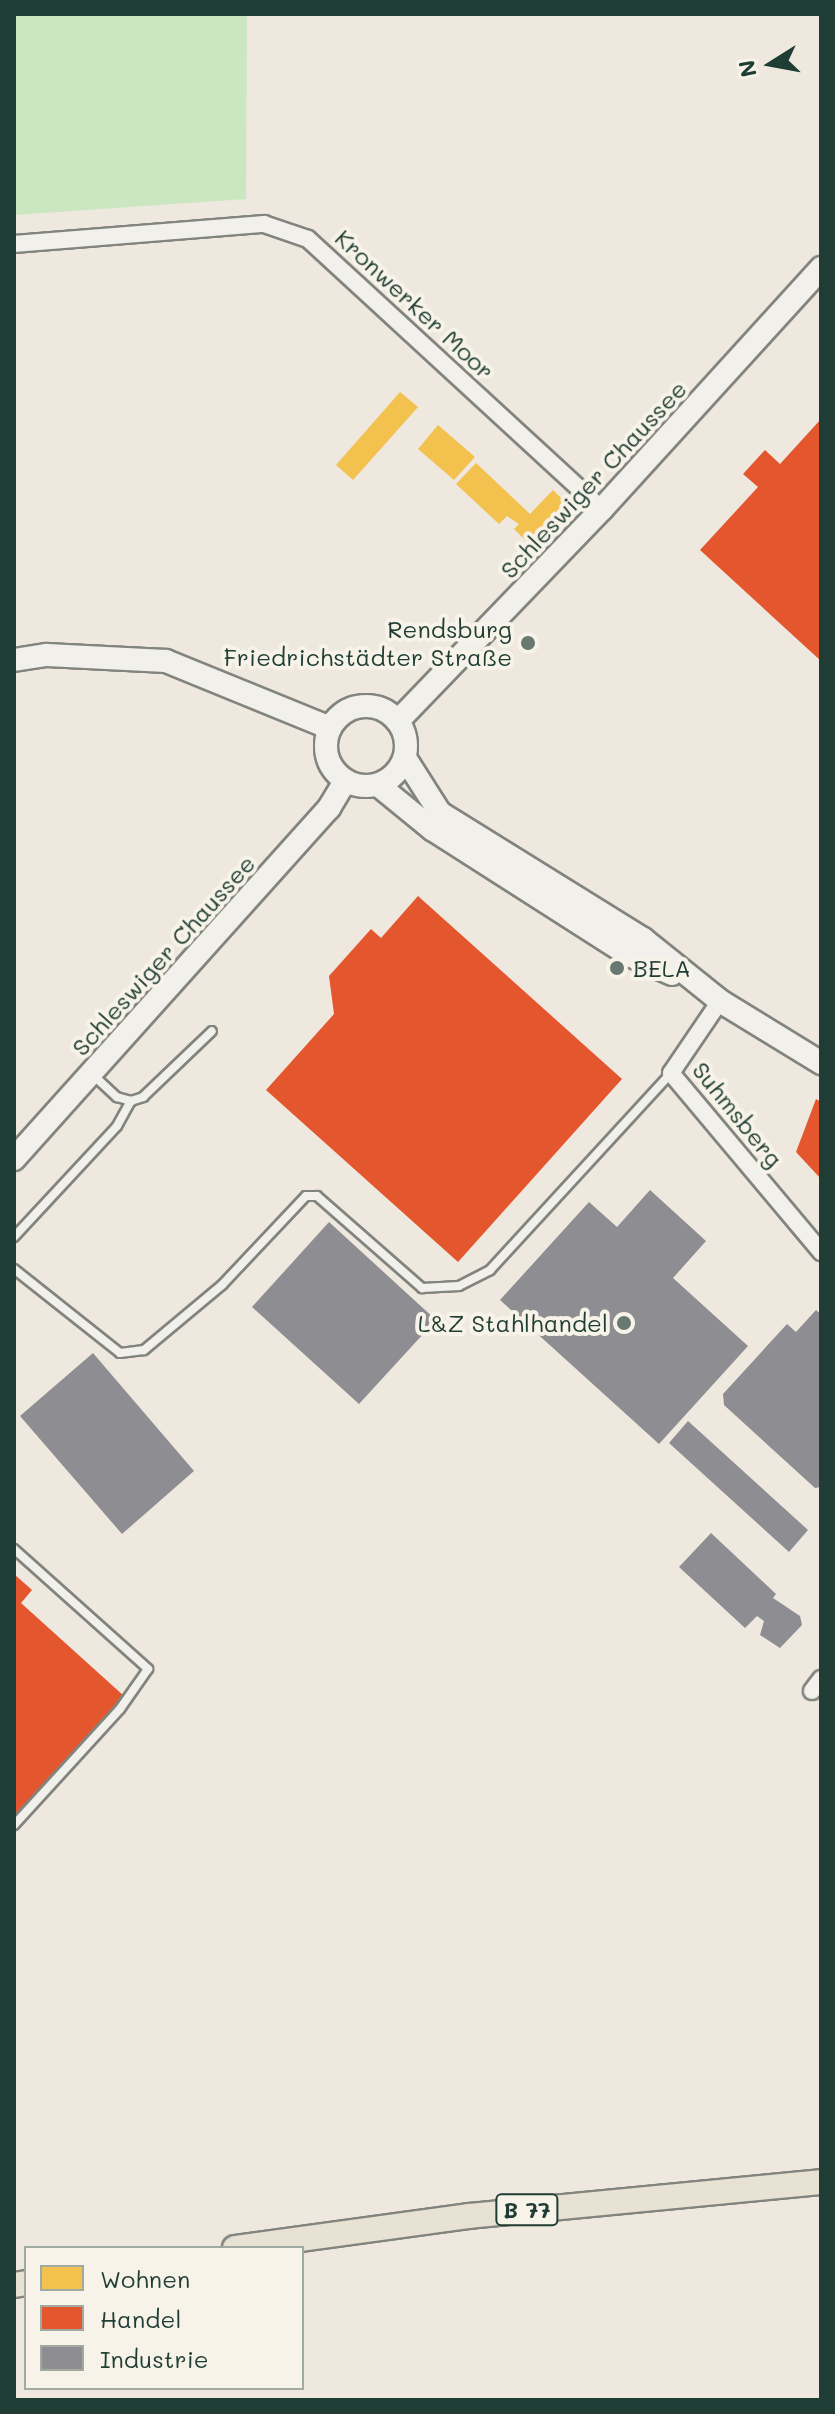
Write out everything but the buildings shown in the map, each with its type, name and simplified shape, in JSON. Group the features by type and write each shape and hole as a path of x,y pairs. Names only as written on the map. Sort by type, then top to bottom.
{"main road":[{"name":"Schleswiger Chaussee","path":"398,721 602,509 821,268"},
{"path":"14,660 47,655 166,661 330,728"},
{"path":"378,785 393,777 405,758 405,736 398,721 383,709 358,707 330,728 328,760 345,781 378,785 432,829 629,955 695,984"},
{"path":"405,758 440,813 643,939 695,984 821,1063"},
{"name":"Schleswiger Chaussee","path":"14,1159 329,808 345,781"},
{"name":"B 77","path":"250,2246 485,2214 821,2182"}],"street":[{"name":"Kronwerker Moor","path":"14,244 264,224 308,239 602,509"},
{"name":"Suhmsberg","path":"720,1001 671,1073 821,1252"}],"lane":[{"path":"91,1074 117,1097 131,1101 143,1097 212,1031"},
{"path":"14,1269 120,1353 144,1350 222,1285 306,1196 317,1196 422,1288 459,1286 490,1270 671,1073"},
{"path":"14,1237 117,1126 131,1101"},
{"path":"14,1549 148,1669 120,1709 14,1825"}],"green space":[{"path":"14,14 247,14 246,199 14,215"}],"place":[{"name":"Rendsburg Friedrichstädter Straße","path":"528,643"},
{"name":"BELA","path":"617,968"},
{"name":"L&Z Stahlhandel","path":"624,1323"}]}
